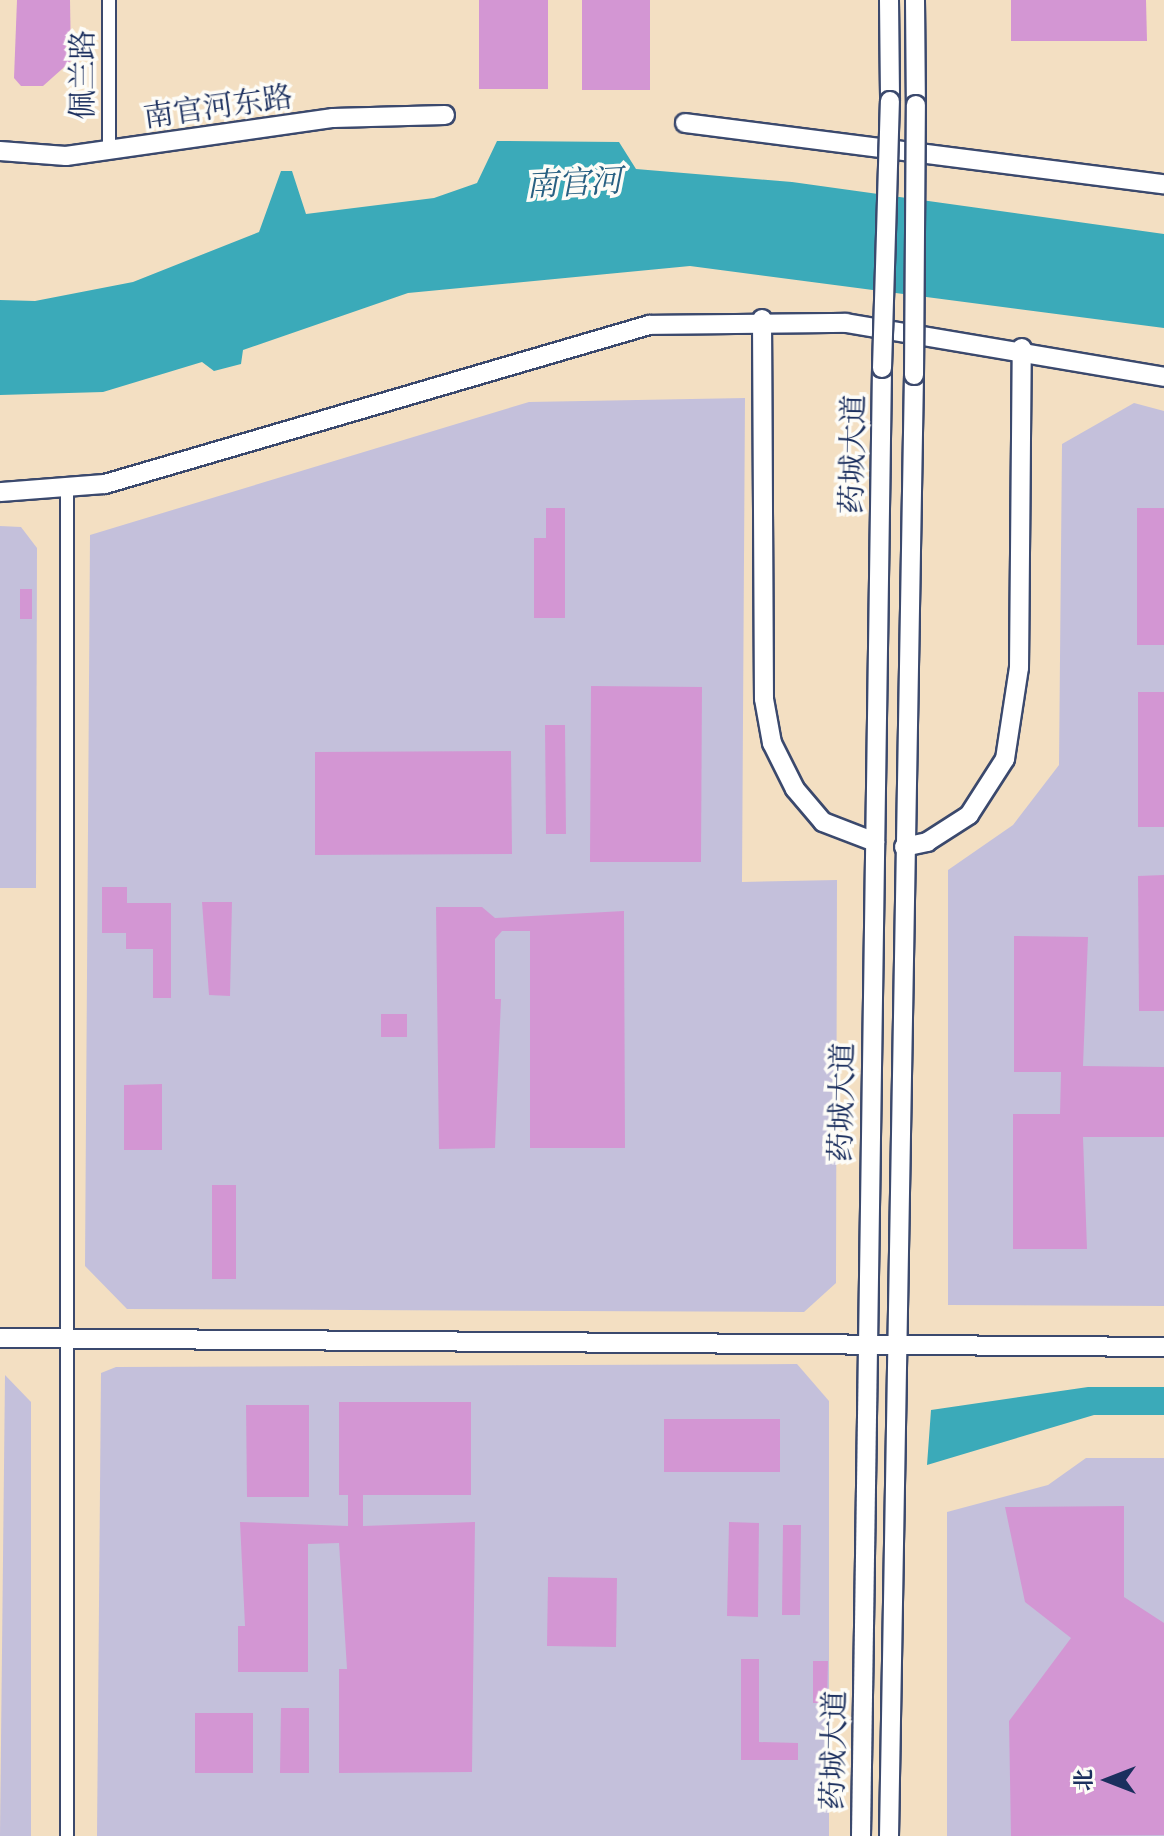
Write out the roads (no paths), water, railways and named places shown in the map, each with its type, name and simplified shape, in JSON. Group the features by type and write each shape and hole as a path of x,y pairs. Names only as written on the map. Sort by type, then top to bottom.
{"main road":[{"name":"药城大道","path":"861,1836 882,368 890,101 889,0"},
{"name":"药城大道","path":"889,1836 893,1350 914,375 915,0"},
{"name":"南官河东路","path":"0,151 109,151 333,118 445,115"},
{"path":"685,123 1164,184"},
{"path":"762,319 764,699 772,743 795,789 823,822 875,842"},
{"path":"0,492 105,484 649,325 762,319 1022,348 1164,377"},
{"path":"904,847 927,842 969,815 1005,759 1019,668 1022,348"},
{"path":"0,1338 866,1345 893,1350 1164,1347"}],"street":[{"name":"佩兰路","path":"109,0 109,151"},
{"path":"67,488 67,1836"}],"water":[{"name":"南官河","path":"497,141 619,142 636,169 792,182 1164,234 1164,328 690,266 408,293 243,350 241,364 214,371 202,362 103,392 0,395 0,300 35,301 133,282 259,232 281,171 292,171 306,214 434,198 477,183"},
{"path":"1088,1387 1164,1387 1164,1415 1094,1415 927,1465 931,1410"}]}
